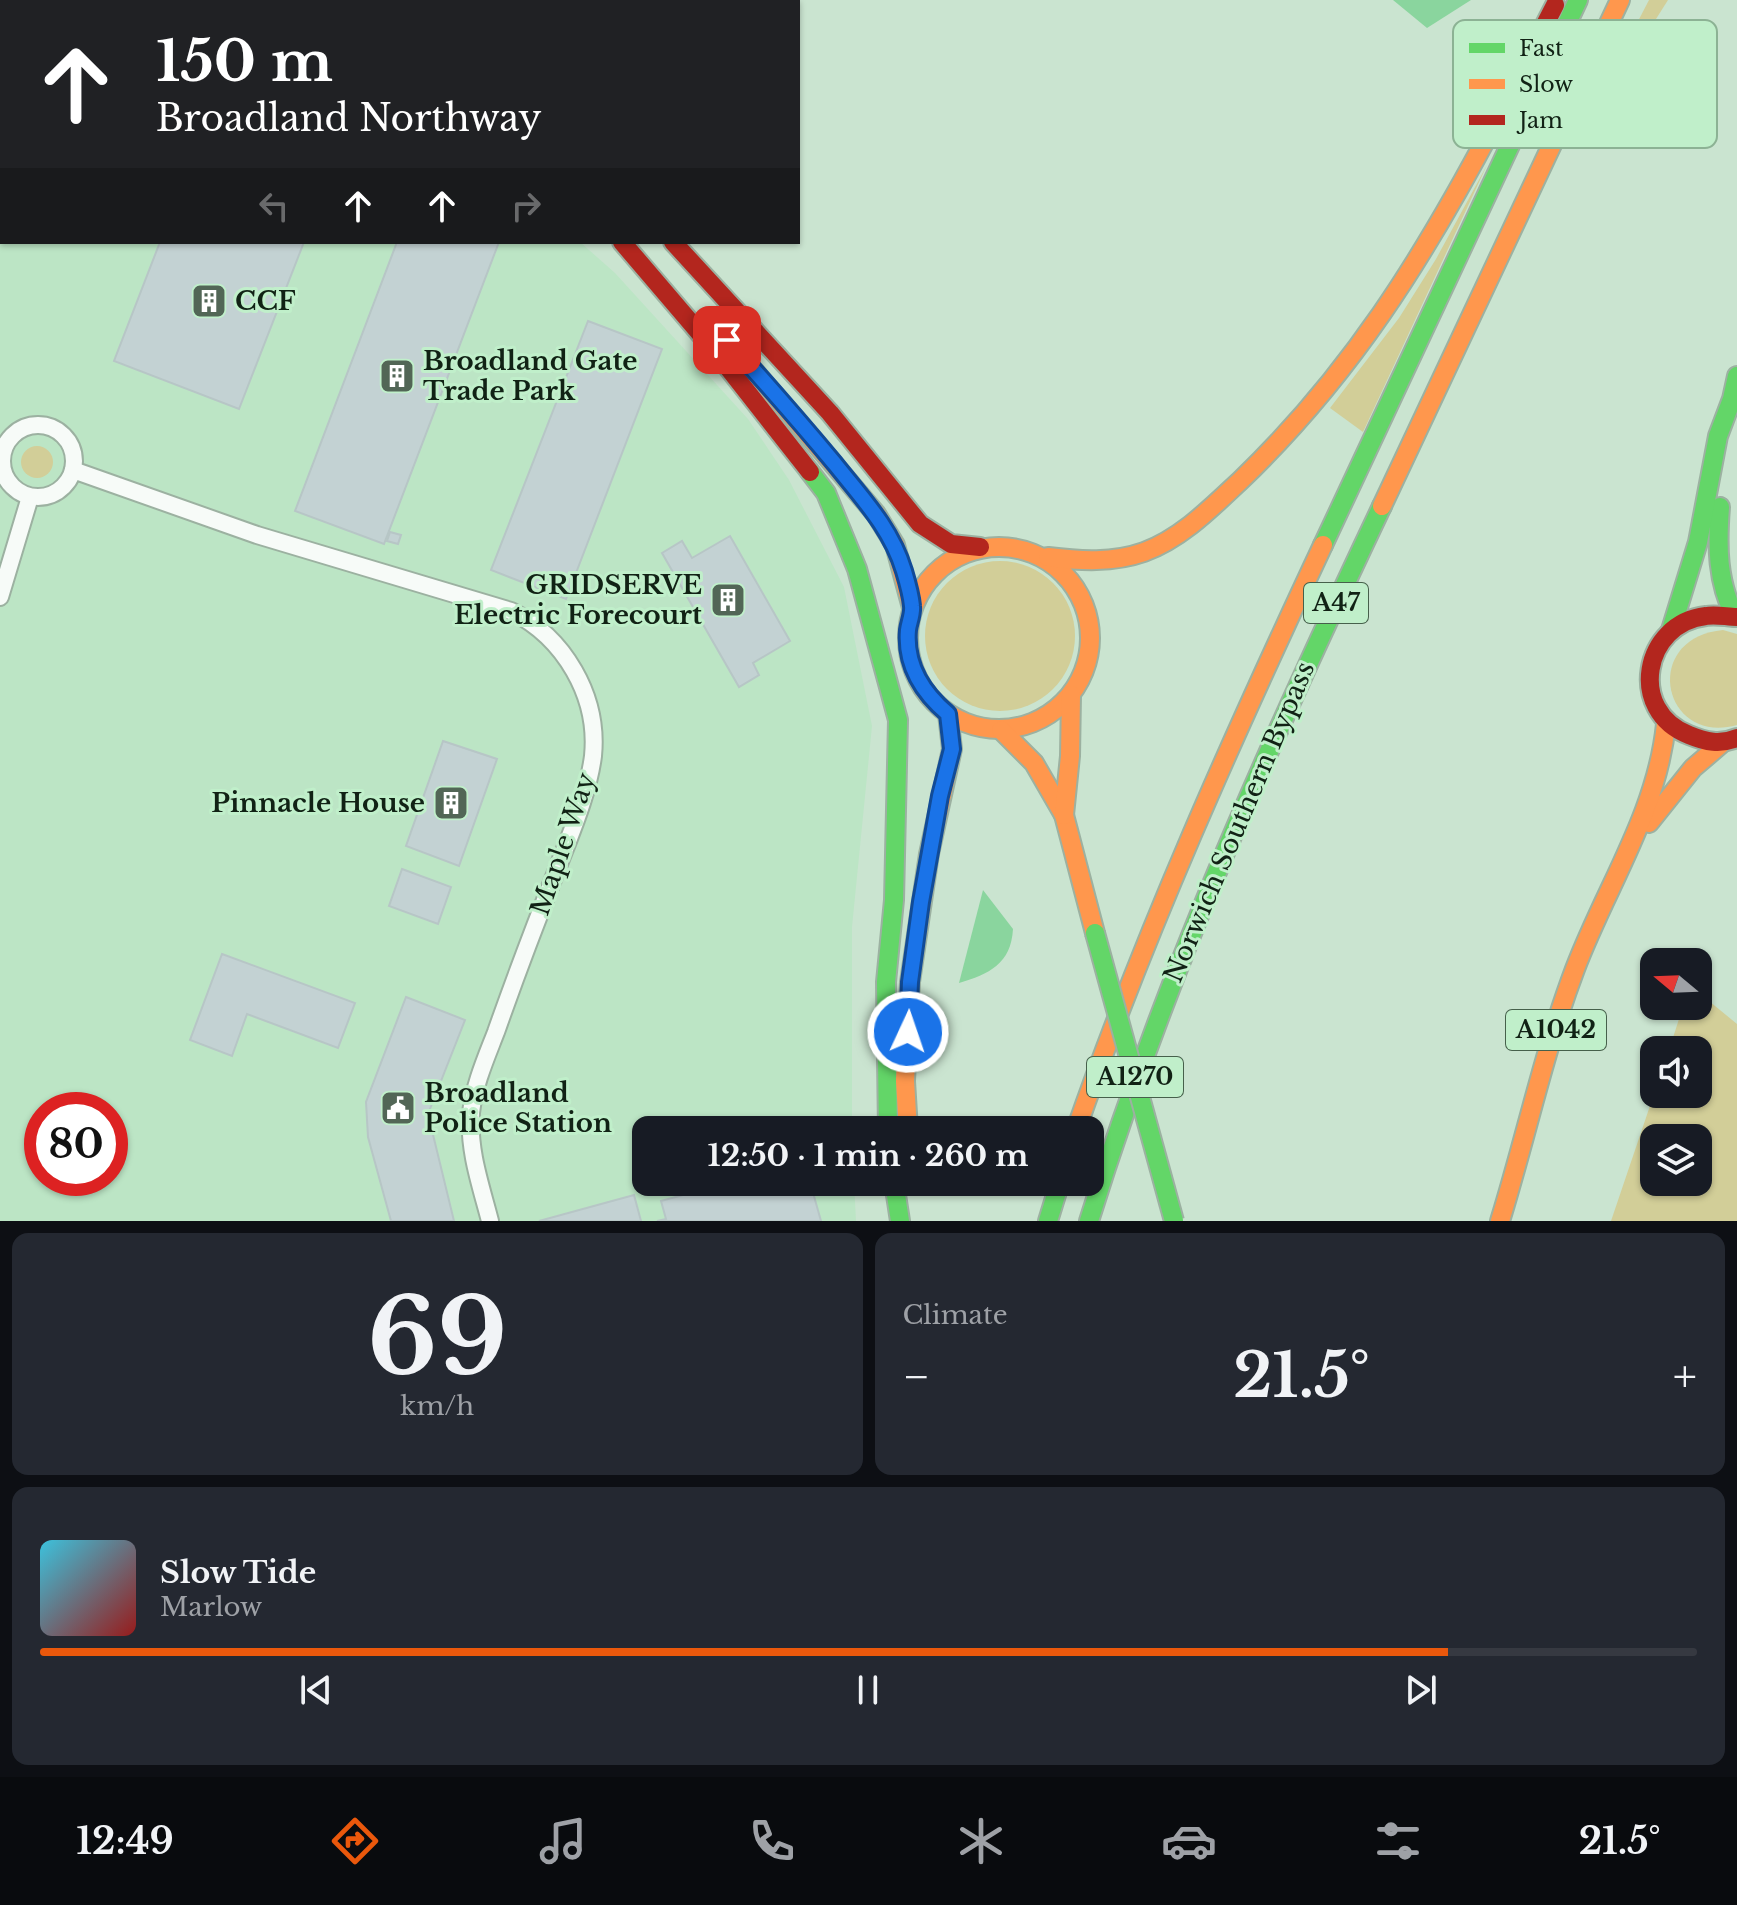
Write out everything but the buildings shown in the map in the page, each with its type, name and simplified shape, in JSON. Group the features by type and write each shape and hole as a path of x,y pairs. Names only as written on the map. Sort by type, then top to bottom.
{"highway":[{"path":"1548,20 1558,0"},
{"name":"Norwich Southern Bypass","path":"1569,20 1578,0"},
{"name":"Norwich Southern Bypass","path":"1611,20 1620,0"},
{"path":"675,244 830,413 920,524 936,536 951,544 981,548 1015,547 1048,557 1106,560 1142,553 1163,544 1211,508 1262,460 1316,402 1364,340 1417,260 1481,148"},
{"name":"Norwich Southern Bypass","path":"1081,1116 1107,1037 1176,870 1257,688 1509,148"},
{"name":"Norwich Southern Bypass","path":"1089,1221 1163,997 1228,841 1550,148"},
{"path":"625,244 709,320 799,420 876,514 895,545 912,608"},
{"path":"625,244 715,351 826,493 857,569 898,720 894,900 886,982 888,1116"},
{"path":"1729,741 1688,738 1666,724 1655,710 1649,690 1649,669 1654,652 1671,630 1698,542 1718,436 1737,376"},
{"path":"1732,399 1732,439 1717,543 1721,585 1725,600 1736,617"},
{"path":"981,548 952,559 928,580 912,608 908,648 912,667 933,701 964,723 982,728 1001,730 1040,720 1071,695 1084,674 1090,650 1090,625 1084,602 1071,581 1048,557"},
{"path":"1671,630 1697,617 1716,614 1736,617"},
{"name":"A1270","path":"1064,815 1070,756 1071,695"},
{"path":"907,1116 905,1081 910,982 929,854 952,749 948,714"},
{"name":"A1042","path":"1500,1221 1575,969 1654,786 1666,744 1666,724"},
{"name":"A1270","path":"1001,730 1034,763 1064,815 1174,1221"},
{"name":"A1042","path":"1630,845 1693,768 1729,741"},
{"name":"A1042","path":"1513,1221 1521,1157"},
{"path":"896,1196 900,1221"},
{"path":"912,1196 914,1221"},
{"path":"1048,1221 1056,1196"}],"street":[{"path":"47,425 57,430 72,448 73,470 67,483 57,492 44,497 30,497 14,489 3,473 6,444 23,427 47,425"},
{"name":"Maple Way","path":"73,470 257,535 511,611 552,640 579,678 591,715 593,756 589,777 485,1062 471,1114 473,1150 490,1221"},
{"path":"0,597 30,497"}],"shaded area":[{"path":"1393,0 1471,0 1427,28"},
{"path":"1649,0 1668,0 1655,20 1639,20"},
{"path":"1487,165 1363,432 1330,408 1399,318 1436,259"},
{"path":"0,244 582,244 615,273 748,419 789,480 844,587 872,726 852,927 852,1116 632,1116 632,1196 855,1196 856,1221 0,1221"},
{"path":"37,446 48,451 53,462 48,473 37,478 26,473 21,462 26,451"},
{"path":"1000,561 1029,567 1053,583 1069,607 1075,636 1069,665 1053,689 1029,705 1000,711 971,705 947,689 931,665 925,636 931,607 947,583 971,567"},
{"path":"1723,630 1737,634 1737,725 1711,727 1692,720 1678,706 1671,688 1671,669 1680,651 1697,637"},
{"path":"983,890 1013,929 1011,941 1008,951 996,966 980,976 959,983"},
{"path":"1712,1003 1737,1024 1737,1221 1611,1221 1640,1135 1640,1196 1712,1196 1712,1124 1644,1124 1649,1108 1712,1108 1712,1036 1674,1036 1679,1020 1712,1020"}],"traffic: fast":[{"path":"1569,20 1578,0"},
{"path":"1323,545 1509,148"},
{"path":"1671,630 1698,542 1718,436 1737,376"},
{"path":"810,472 826,493 857,569 898,720 894,900 886,982 888,1116"},
{"path":"1089,1221 1119,1129 1186,947 1300,682 1382,506"},
{"path":"1720,507 1720,563 1725,590 1735,617"},
{"path":"1095,933 1174,1221"},
{"path":"896,1196 900,1221"},
{"path":"1048,1221 1056,1196"}],"traffic: slow":[{"path":"1611,20 1620,0"},
{"path":"1048,557 1096,560 1144,552 1184,530 1241,480 1317,399 1382,314 1439,223 1481,148"},
{"path":"1382,506 1550,148"},
{"path":"753,370 876,514 895,545 912,608"},
{"path":"1081,1116 1131,981 1192,834 1323,545"},
{"path":"999,547 1034,553 1064,573 1084,603 1090,638 1084,673 1064,703 1034,723 999,729 964,723 934,703 914,673 908,638 914,603 934,573 964,553 999,547"},
{"path":"1064,815 1070,756 1071,695"},
{"path":"907,1116 905,1081 910,982 929,854 952,749 948,714"},
{"path":"1500,1221 1564,1000 1587,939 1641,819 1661,757 1666,724"},
{"path":"1001,730 1034,763 1064,815 1095,933"},
{"path":"1649,823 1693,768 1721,744"}],"traffic: jam":[{"path":"1547,20 1555,5"},
{"path":"624,244 715,351 810,472"},
{"path":"675,244 830,413 920,524 951,544 980,547"},
{"path":"1737,617 1706,616 1685,622 1668,634 1657,650 1651,669 1651,689 1657,707 1669,723 1689,735 1713,742 1737,738"}],"place":[{"name":"CCF","path":"209,301"},
{"name":"Broadland Gate Trade Park","path":"397,376"},
{"name":"GRIDSERVE Electric Forecourt","path":"728,600"},
{"name":"Pinnacle House","path":"451,803"},
{"name":"Broadland Police Station","path":"398,1108"}],"route":[{"path":"727,340 799,420 876,514 895,545 912,608 908,648 912,667 933,701 948,714 952,749 940,796 921,902 910,982 908,1032"}]}
